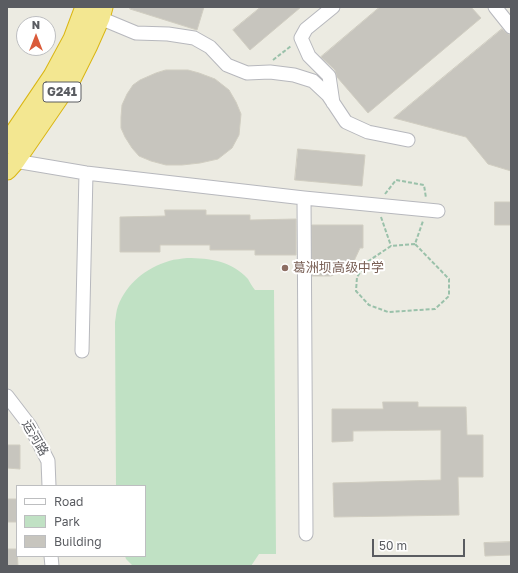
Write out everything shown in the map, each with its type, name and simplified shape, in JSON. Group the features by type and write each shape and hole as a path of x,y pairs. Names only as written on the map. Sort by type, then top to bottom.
{"highway":[{"name":"G241","path":"7,144 53,76 73,39 85,7"},
{"name":"G241","path":"11,165 70,81 102,13"}],"street":[{"path":"333,7 306,29 301,38 309,56 329,76 333,104"},
{"path":"495,7 511,27"},
{"path":"102,13 136,33 168,34 194,38 210,48 227,65 247,72 270,72 294,75 313,81 328,95 346,122 368,132 408,140"},
{"path":"11,165 304,198 433,210"},
{"path":"82,352 86,173"},
{"path":"304,198 306,534"},
{"name":"运河路","path":"7,396 30,426 48,461 49,485"}],"path":[{"path":"258,72 301,38"},
{"path":"391,246 377,205 396,180 424,185 433,210 415,244"},
{"path":"415,244 449,279 449,296 435,309 388,312 369,305 356,291 357,277 367,262 391,246 415,244"}],"green space":[{"path":"176,259 204,259 228,264 242,273 255,290 274,290 276,554 259,554 251,566 133,566 125,557 146,557 146,485 116,485 115,322 117,310 127,290 138,278 145,272 161,264"}],"building":[{"path":"131,7 204,7 197,30 130,9"},
{"path":"261,7 301,7 250,50 233,30"},
{"path":"380,7 471,7 481,18 368,113 337,77 335,70 321,57"},
{"path":"502,29 511,35 511,171 488,164 466,137 394,118"},
{"path":"166,70 188,70 199,73 215,79 229,90 241,114 239,135 232,148 218,159 200,163 166,165 139,156 125,137 121,128 121,117 122,105 127,94 133,85 140,80"},
{"path":"298,149 365,155 362,186 295,180"},
{"path":"495,202 511,202 511,225 495,225"},
{"path":"165,210 206,210 206,215 250,215 250,220 296,219 296,255 255,255 255,250 210,250 210,245 160,245 160,252 120,252 120,217 165,216"},
{"path":"312,225 363,225 363,248 360,248 354,261 347,268 331,276 312,276"},
{"path":"383,402 418,402 418,407 466,407 467,435 483,435 483,477 458,477 459,515 334,517 333,483 441,480 441,430 353,431 353,441 332,442 332,409 383,409"},
{"path":"7,445 20,445 20,469 7,468"},
{"path":"7,499 16,499 16,522 7,522"},
{"path":"511,542 511,555 485,556 484,543"},
{"path":"7,549 16,549 18,566 7,566"}],"place":[{"name":"葛洲坝高级中学","path":"285,268"}]}
